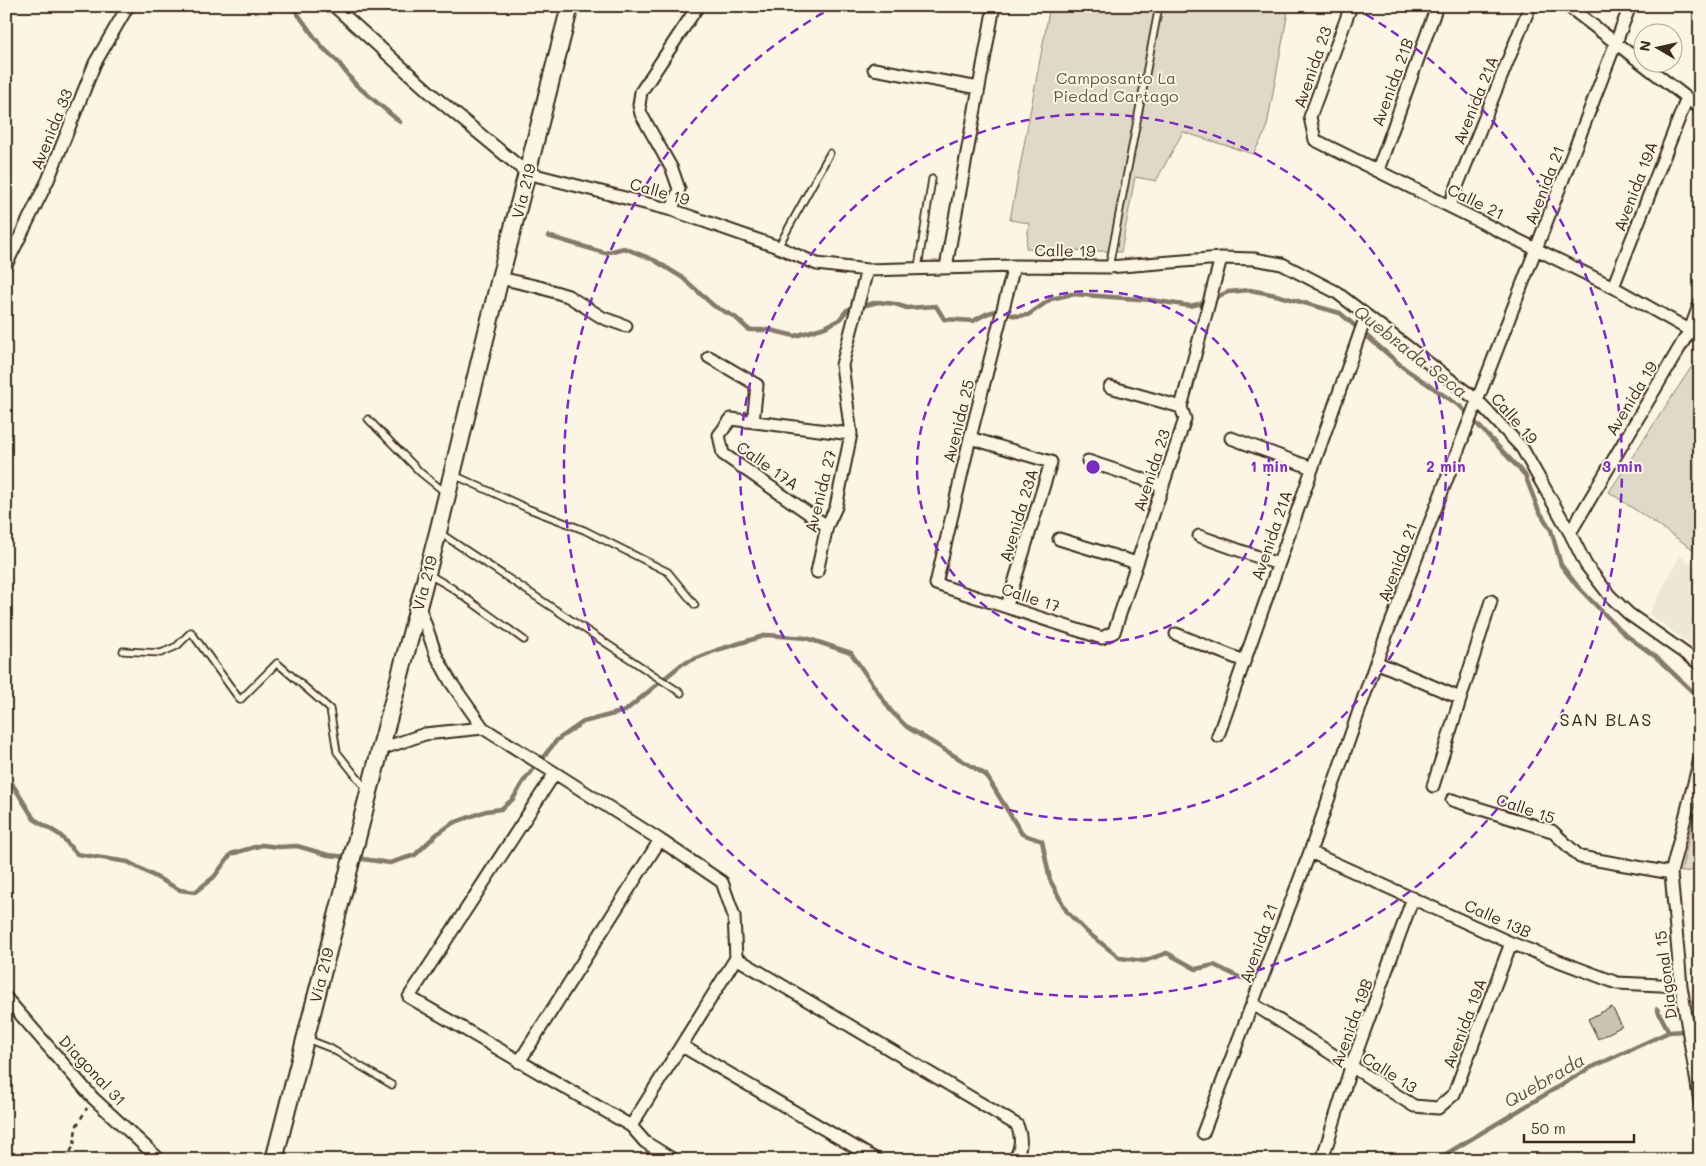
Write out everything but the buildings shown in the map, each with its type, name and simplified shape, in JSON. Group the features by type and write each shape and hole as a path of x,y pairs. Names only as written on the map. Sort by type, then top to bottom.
{"main road":[{"name":"Vía 219","path":"274,1160 368,792 448,494 500,278 570,6"}],"street":[{"name":"Avenida 33","path":"6,265 48,180 95,63 128,6"},
{"name":"Calle 19","path":"334,6 435,97 527,174 672,210 817,264 866,270 1014,266 1110,267 1222,258 1254,259 1282,264 1336,292 1478,401 1522,448 1586,565 1610,596 1629,614 1700,664"},
{"path":"672,210 679,189 672,169 645,122 639,105 641,92 698,6"},
{"path":"946,267 994,6"},
{"name":"Avenida 23","path":"1315,140 1310,117 1351,6"},
{"name":"Avenida 21B","path":"1378,170 1437,6"},
{"name":"Avenida 21A","path":"1449,206 1530,6"},
{"path":"1568,6 1700,108"},
{"name":"Avenida 21","path":"1203,1133 1310,852 1376,662 1630,6"},
{"path":"874,69 979,88"},
{"name":"Avenida 19A","path":"1613,287 1687,98"},
{"name":"Calle 21","path":"1315,140 1613,287 1695,333"},
{"name":"Avenida 23","path":"1114,632 1186,419 1181,406 1222,258"},
{"name":"Avenida 25","path":"936,584 970,438 1014,266"},
{"name":"Avenida 27","path":"817,572 827,526 836,507 851,434 842,365 866,270"},
{"path":"500,278 539,286 568,296 603,318 626,326"},
{"name":"Avenida 19","path":"1570,533 1695,333 1700,303"},
{"name":"Avenida 21A","path":"1218,736 1366,316"},
{"path":"709,357 757,384 753,422"},
{"path":"1110,387 1181,406"},
{"name":"Calle 17A","path":"827,526 723,454 720,435 731,419 851,434"},
{"name":"Avenida 23A","path":"970,438 1051,462 1007,606"},
{"path":"1231,438 1312,468"},
{"path":"1088,461 1163,486"},
{"path":"1199,536 1278,564"},
{"path":"1059,539 1137,563"},
{"name":"Calle 17","path":"936,584 1102,638 1114,632"},
{"path":"1433,786 1492,601"},
{"path":"418,605 436,655 450,681 483,728 660,840 722,882 734,916 736,958 631,1126"},
{"path":"1176,634 1244,661"},
{"path":"1376,662 1460,698"},
{"path":"381,749 425,734 483,728"},
{"name":"Diagonal 15","path":"1700,760 1671,873 1681,986 1700,1102"},
{"path":"555,774 409,997 631,1126 645,1142 674,1160"},
{"name":"Calle 15","path":"1452,800 1552,831 1580,857 1671,873"},
{"path":"519,1062 660,840"},
{"name":"Calle 13B","path":"1310,852 1511,943 1617,983 1681,986"},
{"name":"Avenida 19B","path":"1322,1160 1351,1067 1413,898"},
{"name":"Avenida 19A","path":"1438,1108 1454,1094 1511,943"},
{"path":"736,958 1017,1125 1022,1138 1018,1154 1014,1160"},
{"name":"Diagonal 31","path":"6,998 93,1098 160,1160"},
{"name":"Calle 13","path":"1253,1004 1414,1106 1438,1108"},
{"path":"682,1046 877,1160"}],"lane":[{"path":"1110,267 1159,6"},
{"path":"778,248 830,152"},
{"path":"918,268 932,179"},
{"path":"368,419 421,473 448,494"},
{"path":"452,475 529,509 584,530 668,572 695,605"},
{"path":"438,532 682,693"},
{"path":"426,573 452,588 524,640"},
{"path":"123,651 161,653 177,646 191,632 240,700 277,663 330,709 337,752 368,792"},
{"path":"305,1038 330,1048 392,1085"}],"path":[{"path":"66,1160 74,1145 76,1127 93,1098"}],"shaded area":[{"path":"1680,556 1700,569 1700,652 1649,614"}],"green space":[{"name":"Camposanto La Piedad Cartago","path":"1050,6 1289,6 1266,131 1253,154 1183,132 1156,181 1135,177 1121,252 1026,248 1029,223 1010,220"},
{"path":"1700,354 1700,554 1609,492"},
{"path":"1700,789 1700,836 1694,858 1700,859 1700,870 1681,872"}],"waterway":[{"name":"Quebrada Seca","path":"292,6 321,46 338,62 355,84 400,122"},
{"name":"Quebrada Seca","path":"548,236 605,253 624,248 654,260 683,278 714,306 735,317 749,330 770,330 795,336 825,327 839,320 847,310 878,302 907,308 936,306 944,319 973,321 995,311 1017,316 1028,315 1051,299 1072,294 1151,300 1190,306 1203,303 1228,292 1250,290 1276,295 1340,313 1404,368 1461,407 1525,475 1538,509 1551,530 1561,565 1578,587 1623,633 1656,657 1694,693"},
{"path":"356,858 390,863 415,855 437,834 453,823 486,811 501,809 513,799 523,782 557,740 583,722 625,711 682,664 717,650 767,635 806,638 851,653 891,711 907,727 986,775 1022,834 1042,841 1050,880 1067,912 1087,932 1120,958 1144,961 1167,953 1196,969 1214,965 1241,978"},
{"path":"6,780 11,782 34,819 60,835 77,854 128,862 180,890 195,892 214,877 231,854 262,845 279,847 297,846 328,855 348,857"},
{"name":"Quebrada","path":"1657,1009 1669,1032 1700,1030"},
{"name":"Quebrada","path":"1436,1160 1588,1069 1669,1032"}],"district":[{"name":"SAN BLAS","path":"1606,719"}]}
